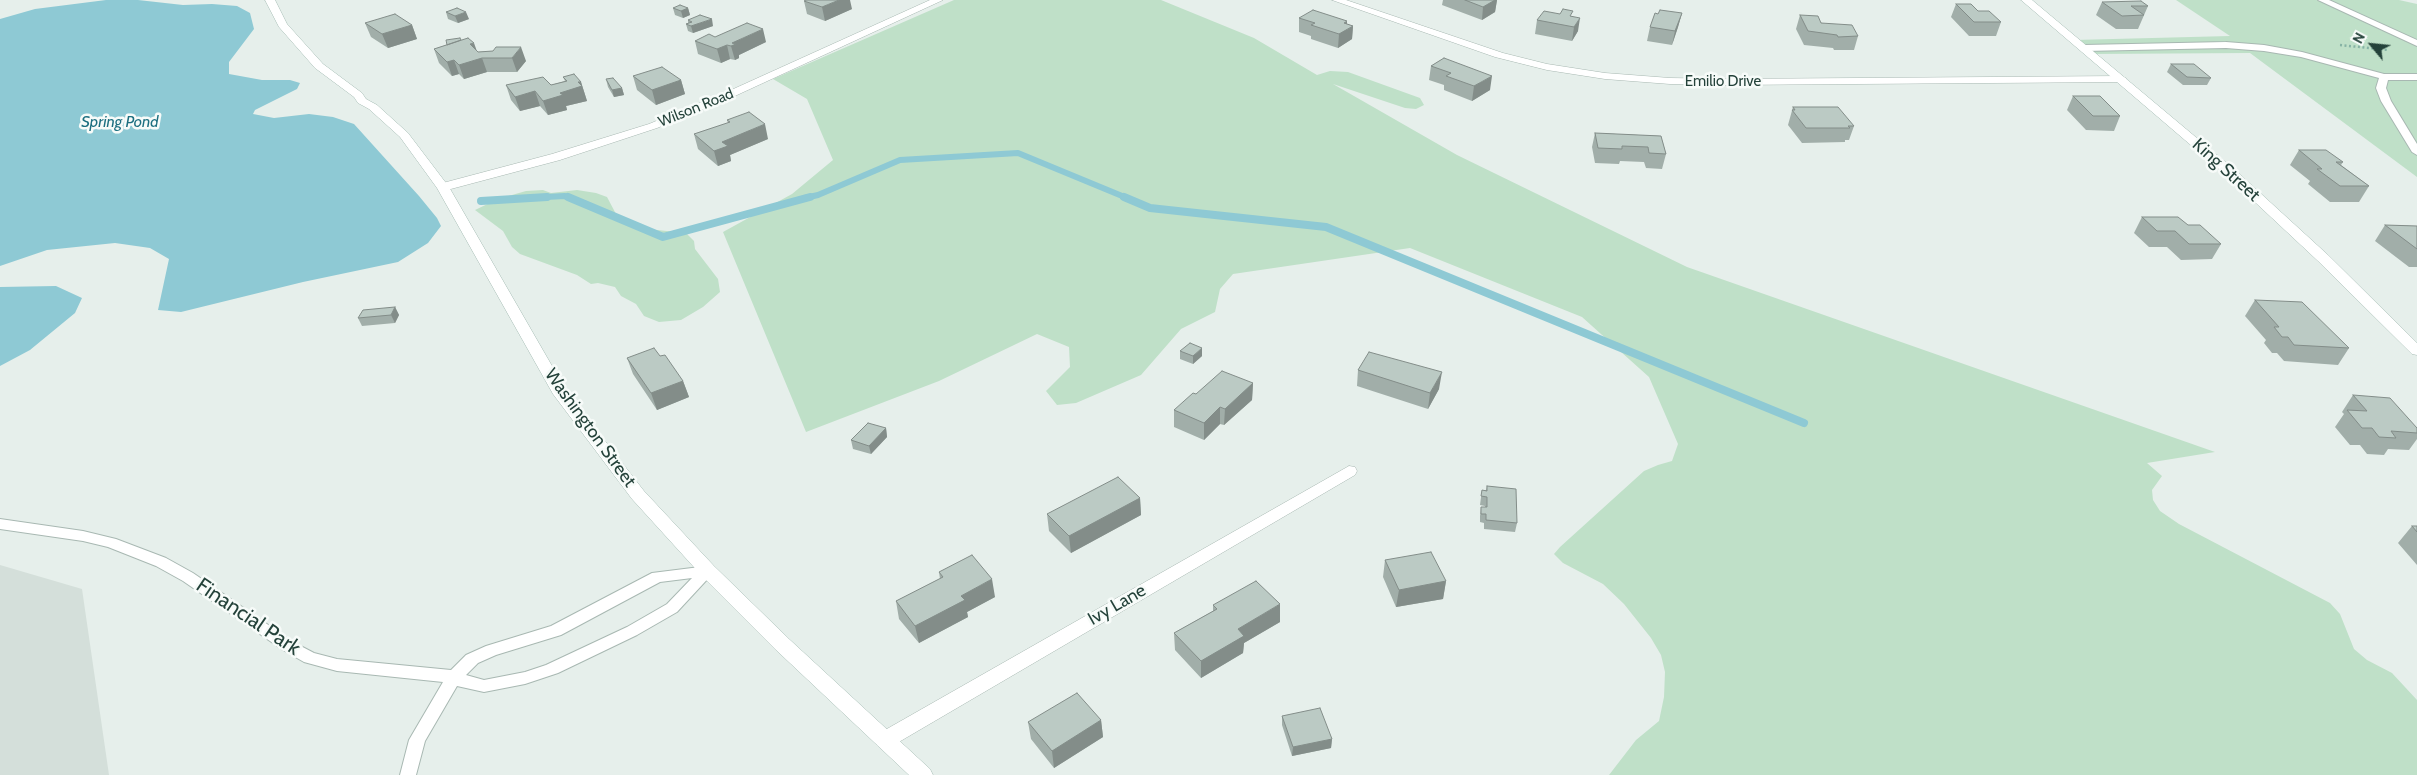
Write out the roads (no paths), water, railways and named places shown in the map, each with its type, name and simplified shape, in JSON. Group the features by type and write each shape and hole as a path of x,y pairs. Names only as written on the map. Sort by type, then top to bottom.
{"main road":[{"name":"Washington Street","path":"270,0 283,25 319,66 358,94 362,102 373,107 385,120 404,135 443,188 561,394 638,495 708,571 782,644 923,775"},
{"name":"Emilio Drive","path":"1337,0 1499,55 1547,67 1605,76 1670,81 1724,82 2122,80"},
{"name":"King Street","path":"2026,0 2238,180 2323,258 2417,351"},
{"name":"Wilson Road","path":"443,188 573,152 660,123 733,93 930,1"},
{"name":"Ivy Lane","path":"885,740 1349,471"}],"lane":[{"path":"2322,0 2417,43"},
{"path":"2084,48 2226,45 2264,48 2302,54 2384,77 2417,77"},
{"path":"2384,77 2381,88 2386,101 2417,152"},
{"name":"Financial Park","path":"0,524 83,536 136,552 188,577 288,646 310,658 337,665 454,677 467,683 484,686 525,678 552,669 632,631 672,608 708,571"},
{"path":"408,775 417,740 454,677 472,659 491,650 556,631 658,577 708,571"}],"water":[{"name":"Spring Pond","path":"106,0 237,6 250,13 254,29 229,62 229,74 262,80 290,80 300,83 297,89 255,110 253,114 274,118 309,114 333,117 354,124 419,196 437,218 441,226 428,243 398,262 303,282 181,312 158,310 169,259 150,248 115,243 47,250 0,266 0,19 35,9"},
{"path":"56,286 82,298 75,313 30,350 0,366 0,287"}],"waterway":[{"path":"805,198 818,195 900,160 1018,153 1127,198"},
{"path":"481,201 547,197"},
{"path":"526,198 568,197"},
{"path":"568,197 663,237 810,197"},
{"path":"1124,197 1150,208 1326,227 1804,423"}]}
